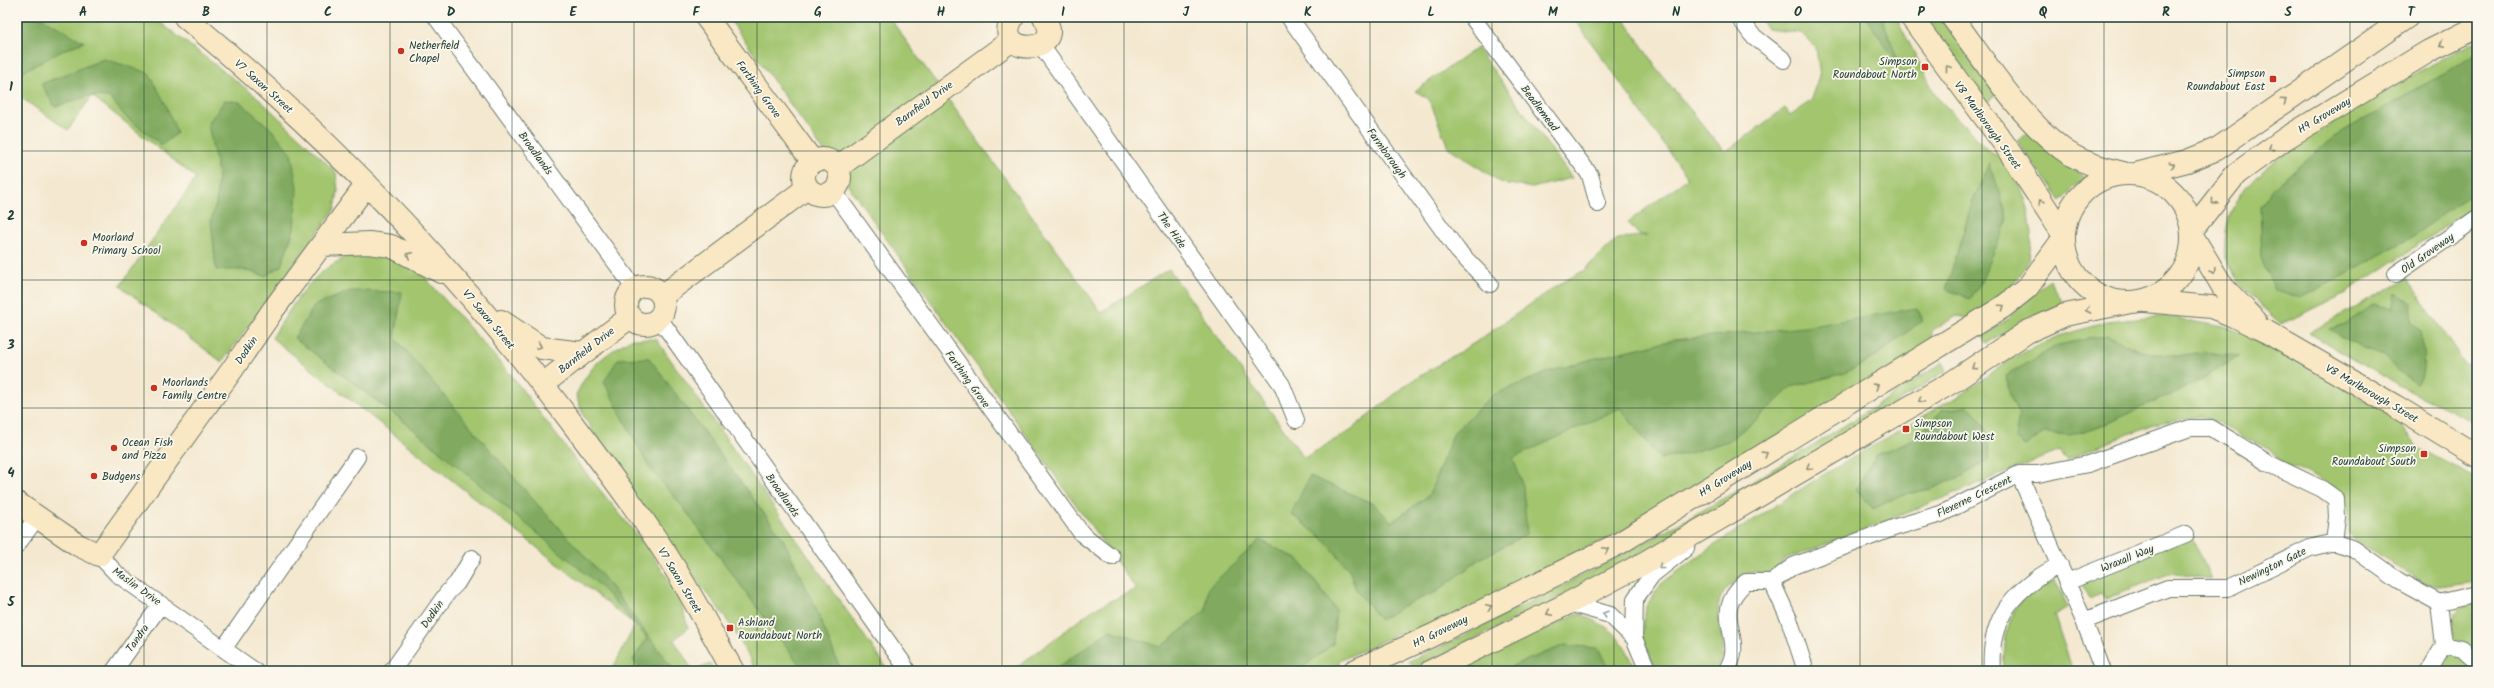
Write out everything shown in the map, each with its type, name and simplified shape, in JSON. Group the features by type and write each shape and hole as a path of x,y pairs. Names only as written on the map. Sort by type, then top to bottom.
{"street":[{"name":"V7 Saxon Street","path":"185,17 268,88 367,184 456,280 544,384 627,497 672,563 732,671"},
{"name":"Broadlands","path":"436,17 635,289"},
{"name":"Farthing Grove","path":"706,17 813,162"},
{"path":"1013,17 1009,28 1012,40 1017,44 1028,48 1040,44 1047,35 1048,29 1045,17"},
{"name":"Farmborough","path":"1289,17 1458,250 1490,284"},
{"name":"Beadlemead","path":"1472,17 1590,176 1598,204"},
{"path":"1739,17 1752,35 1784,60"},
{"name":"V8 Marlborough Street","path":"1911,17 2005,145 2063,237"},
{"path":"1431,671 1569,603 1724,516 1954,381 2027,332 2065,315 2136,302 2165,290 2185,270 2191,254 2193,234 2186,210 2173,192 2156,180 2097,167 2062,149 2036,126 2009,94 1952,17"},
{"path":"2136,302 2105,298 2082,284 2072,270 2066,255 2063,237 2066,219 2073,204 2083,192 2095,182 2110,176 2130,174 2187,161 2218,149 2407,17"},
{"name":"H9 Groveway","path":"2193,234 2236,174 2286,138 2429,51 2477,27"},
{"name":"Barnfield Drive","path":"838,167 1012,40"},
{"name":"The Hide","path":"1040,44 1282,385 1296,420"},
{"path":"824,159 838,167 841,178 834,192 823,196 811,192 807,188 804,174 813,162 824,159"},
{"name":"Dodkin","path":"99,555 232,370 273,310 323,245 367,184"},
{"path":"662,296 807,188"},
{"name":"Farthing Grove","path":"834,192 1082,534 1112,557"},
{"name":"Old Groveway","path":"2396,274 2477,218"},
{"name":"V8 Marlborough Street","path":"2193,234 2223,287 2267,332"},
{"name":"H9 Groveway","path":"1354,671 1404,649 1620,543 2004,307 2027,288 2063,237"},
{"path":"323,245 369,243 391,246 456,280"},
{"path":"648,286 662,296 664,306 659,318 647,324 634,321 630,317 626,305 630,293 635,289 648,286"},
{"path":"473,300 534,344 542,348 582,353"},
{"name":"V8 Marlborough Street","path":"2136,302 2211,307 2267,332 2477,456"},
{"name":"Barnfield Drive","path":"544,384 630,317"},
{"name":"Broadlands","path":"659,318 903,662 907,671"},
{"name":"Flexerne Crescent","path":"1772,582 1793,566 1896,527 1941,514 2019,474 2072,468 2133,449 2190,428 2211,428 2268,463 2322,489 2336,499 2337,517 2334,542"},
{"path":"224,648 356,457"},
{"path":"2019,474 2060,565 2103,671"},
{"name":"Maslin Drive","path":"17,503 78,545 99,555 117,574 255,671"},
{"path":"1634,638 1635,600 1652,575 1724,516"},
{"path":"17,545 37,517"},
{"name":"Wraxall Way","path":"2067,582 2186,534"},
{"path":"2334,542 2354,549 2399,580 2439,603 2477,594"},
{"name":"Newington Gate","path":"2084,622 2168,588 2228,588 2310,548 2334,542"},
{"name":"Dodkin","path":"392,671 448,592 457,583 472,558"},
{"path":"1992,671 1990,652 1999,618 2012,599 2029,583 2060,565"},
{"path":"1726,671 1733,659 1734,648 1728,617 1728,605 1734,592 1746,582 1772,582 1789,619 1806,671"},
{"path":"1569,603 1610,615 1634,638 1648,671"},
{"path":"2429,671 2444,645 2439,603"},
{"name":"Tandra","path":"114,671 161,604"},
{"path":"2444,645 2462,650 2477,662"}],"green space":[{"path":"17,17 153,17 257,97 336,172 338,191 335,209 222,362 120,286 196,178 92,96 68,130 17,95"},
{"path":"17,17 40,17 84,42 17,74"},
{"path":"728,17 889,17 1101,312 1169,269 1304,458 1348,432 1410,382 1476,342 1561,283 1583,271 1617,239 1648,235 1639,235 1628,222 1688,178 1573,17 1623,17 1657,69 1725,152 1785,108 1790,115 1811,101 1820,76 1816,48 1801,33 1767,29 1759,17 1896,17 1936,96 1991,153 2005,160 2021,188 2028,208 2032,234 2029,259 2023,271 2005,294 1968,318 1957,316 1932,330 1931,344 1626,529 1403,641 1398,634 1339,661 1341,669 1336,671 1012,671 1094,609 1136,589"},
{"path":"1865,17 1882,17 1900,66"},
{"path":"1920,17 1940,17 1997,94 1986,103"},
{"path":"2477,41 2477,205 2345,294 2281,324 2238,281 2227,261 2225,243 2227,225 2241,192 2267,167 2300,144 2405,80"},
{"path":"1477,48 1572,178 1532,188 1502,183 1448,147 1429,99 1415,91"},
{"path":"2477,54 2477,189 2414,236 2302,298 2275,290 2262,261 2260,207 2275,186 2335,136"},
{"path":"104,59 149,73 166,105 177,133 162,145 125,116 109,97 88,96 55,107 41,84"},
{"path":"225,100 240,102 272,130 291,153 297,188 294,229 281,266 265,276 244,270 216,270 211,220 216,204 218,173 208,124"},
{"path":"2030,132 2060,161 2085,177 2061,201 2017,141"},
{"path":"1990,163 2008,219 1980,284 1970,299 1946,289 1973,200"},
{"path":"367,251 393,254 422,274 511,375 573,457 646,546 679,595 688,628 674,640 693,671 616,671 613,668 635,625 272,338 290,309 310,283 322,272 335,263 350,256"},
{"path":"2407,278 2465,365 2477,366 2477,423 2399,386 2309,333"},
{"path":"2049,280 2064,304 1987,343 1983,335 2006,320"},
{"path":"351,291 402,292 395,338 528,494 601,574 675,671 642,671 633,660 647,638 598,584 406,423 294,338 315,305"},
{"path":"2396,293 2412,303 2411,321 2421,330 2423,365 2420,379 2417,384 2396,369 2382,355 2362,349 2330,329 2345,324 2375,304 2392,309"},
{"path":"1917,308 1923,320 1872,359 1845,373 1791,387 1759,418 1728,441 1690,453 1660,459 1620,408 1513,458 1523,486 1527,534 1483,557 1436,592 1405,605 1380,620 1356,590 1350,571 1325,540 1291,514 1310,476 1374,504 1392,522 1429,495 1454,432 1493,395 1548,372 1592,359 1673,340 1806,327"},
{"path":"2165,316 2228,328 2258,338 2397,419 2417,447 2477,479 2477,582 2439,587 2428,585 2360,544 2348,534 2349,515 2339,490 2298,468 2283,465 2271,450 2260,443 2241,440 2239,436 2219,422 2200,416 2153,424 2066,460 2059,451 1864,530 1784,560 1776,570 1772,572 1747,574 1725,591 1720,601 1718,611 1723,642 1723,652 1720,662 1713,671 1656,671 1642,635 1646,606 1662,583 1707,550 1823,475 1965,392 2012,358 2059,336 2107,322"},
{"path":"2107,335 2140,351 2176,356 2204,352 2239,356 2194,384 2108,423 2071,435 2044,433 2025,446 2015,438 2019,415 2010,396 2006,376 2058,345"},
{"path":"631,339 656,339 889,671 755,671 748,655 731,627 631,490 584,417 576,395 582,384 593,368 605,356"},
{"path":"649,358 783,539 815,606 841,671 804,671 682,506 649,467 604,382 618,359"},
{"path":"1943,362 1947,370 1818,451 1686,529 1551,601 1413,668 1409,661 1582,576 1687,519 1791,459"},
{"path":"1969,406 1980,419 1986,430 1988,436 1988,460 1964,475 1932,489 1901,495 1873,509 1856,489 1876,455 1914,439 1942,410"},
{"path":"2191,535 2211,579 2170,573 2105,599 2101,594 2089,599 2080,580"},
{"path":"1260,540 1299,560 1336,610 1333,644 1298,671 1053,671 1110,630 1161,647 1206,610 1208,588"},
{"path":"2055,580 2068,607 2054,615 2073,671 2004,671 2004,649 2008,627 2017,606 2032,590"},
{"path":"2477,602 2477,671 2441,671 2452,648 2454,617 2465,606"},
{"path":"1578,613 1601,624 1615,634 1626,648 1637,671 1458,671"},
{"path":"1565,645 1598,648 1610,671 1509,671 1512,666"},
{"path":"710,664 715,671 694,671"}],"place":[{"name":"Netherfield Chapel","path":"401,51"},
{"name":"Simpson Roundabout North","path":"1925,67"},
{"name":"Simpson Roundabout East","path":"2273,79"},
{"name":"Moorland Primary School","path":"84,243"},
{"name":"Moorlands Family Centre","path":"154,388"},
{"name":"Simpson Roundabout West","path":"1906,429"},
{"name":"Ocean Fish and Pizza","path":"114,448"},
{"name":"Simpson Roundabout South","path":"2424,454"},
{"name":"Budgens","path":"94,476"},
{"name":"Ashland Roundabout North","path":"730,628"}]}
